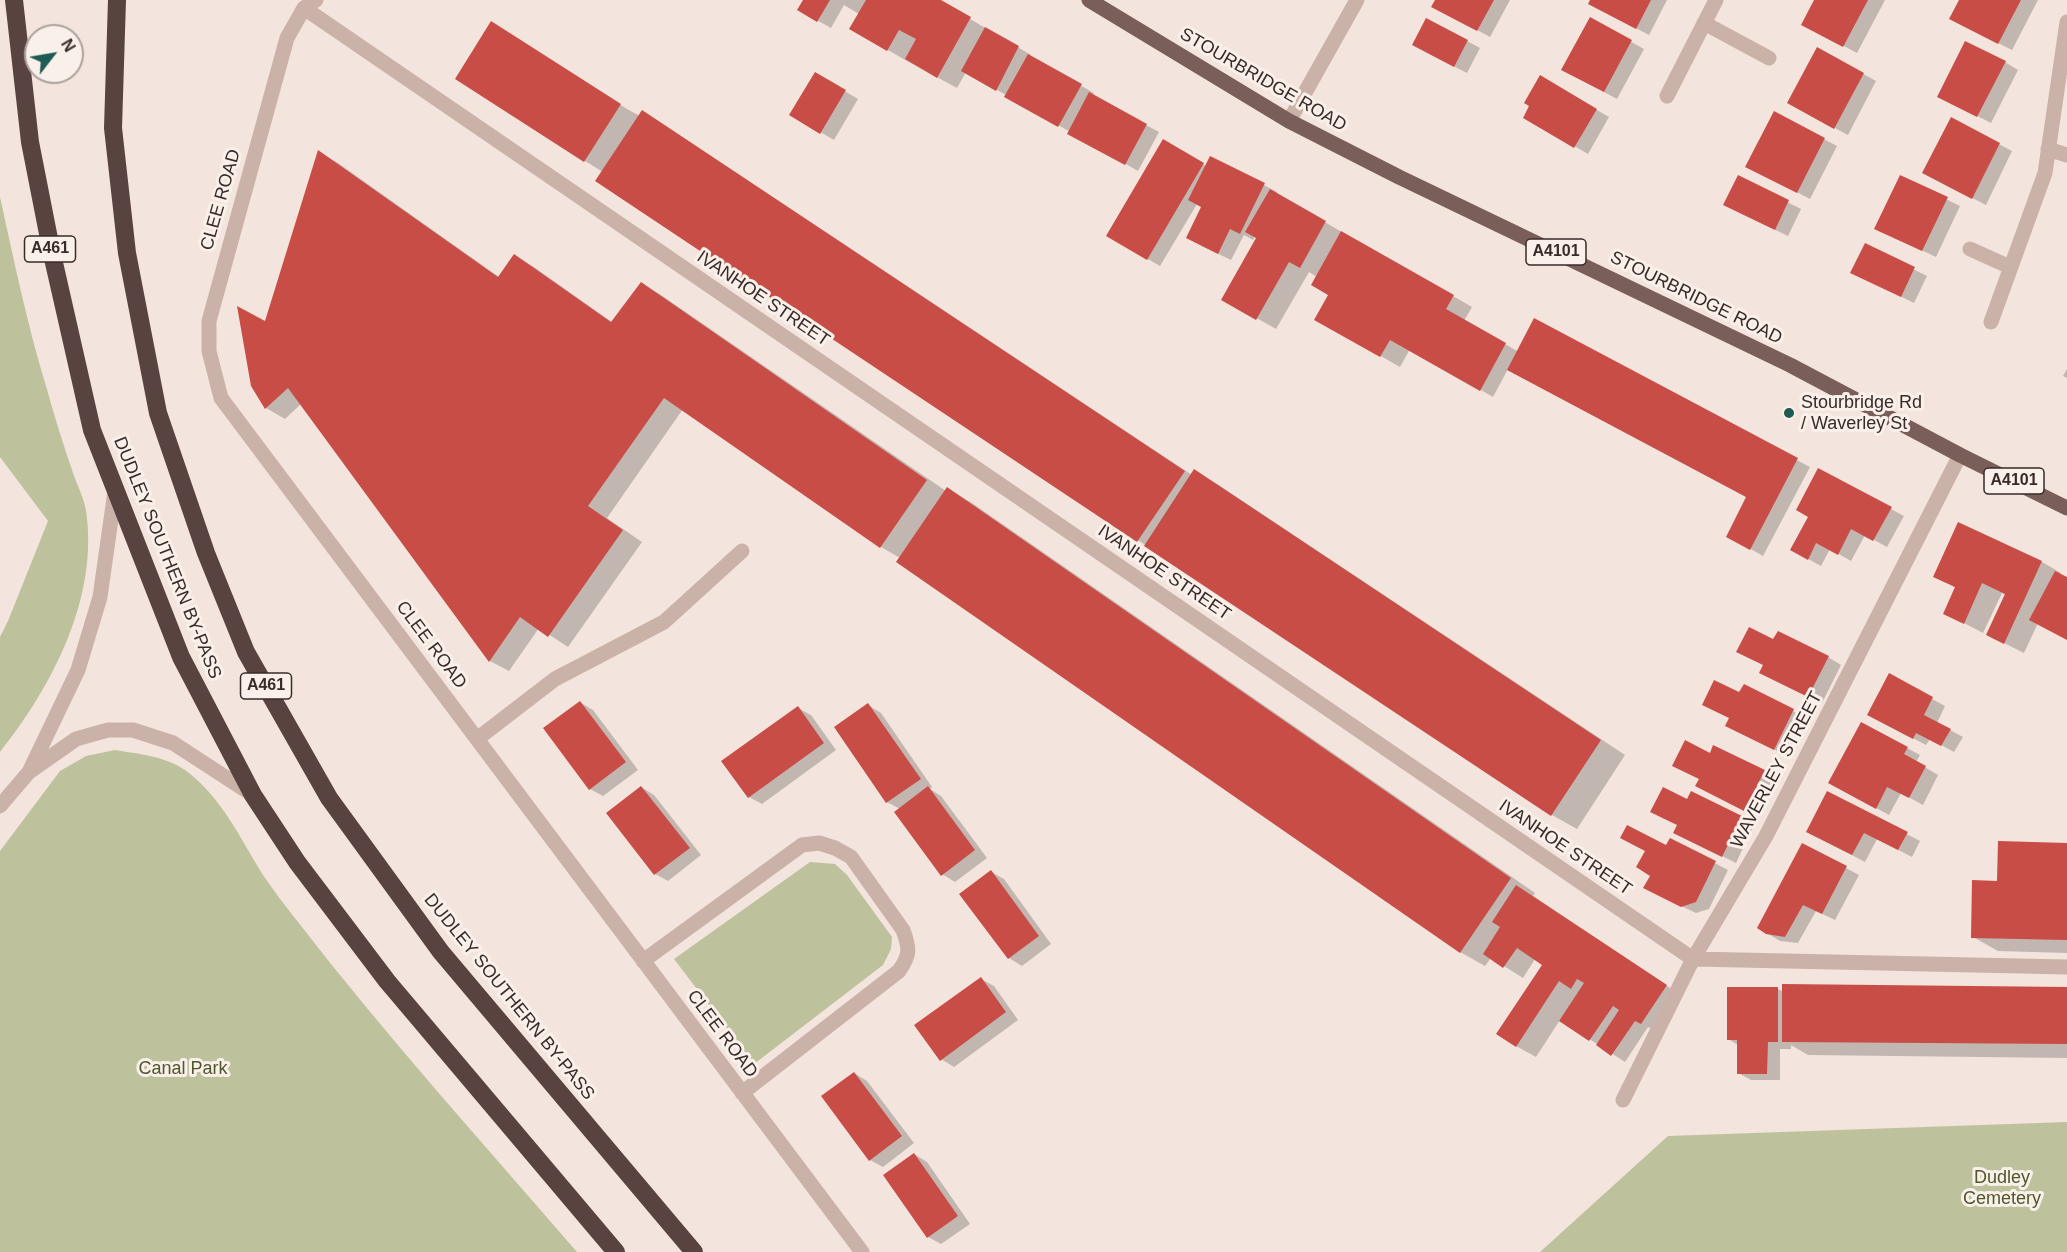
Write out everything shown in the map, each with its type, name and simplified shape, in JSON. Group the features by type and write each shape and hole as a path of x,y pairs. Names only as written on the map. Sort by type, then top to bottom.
{"highway":[{"name":"DUDLEY SOUTHERN BY-PASS","path":"14,0 30,142 51,254 92,430 181,657 253,795 297,862 387,981 616,1252"},
{"name":"DUDLEY SOUTHERN BY-PASS","path":"117,0 113,128 127,253 158,413 206,553 246,652 329,798 441,952 694,1252"}],"main road":[{"name":"STOURBRIDGE ROAD","path":"1089,0 1290,121 1399,177 1791,365 1960,455 2067,508"}],"street":[{"path":"1290,121 1357,0"},
{"path":"1667,96 1716,0"},
{"name":"CLEE ROAD","path":"310,4 287,38 209,321 209,351 221,398 862,1252"},
{"name":"IVANHOE STREET","path":"310,4 1693,959"},
{"path":"1991,322 2045,173 2067,22"},
{"path":"1704,23 1769,58"},
{"path":"2048,149 2067,155"},
{"path":"1970,249 2010,267"},
{"name":"WAVERLEY STREET","path":"1623,1100 1693,959 1766,836 1960,455"},
{"path":"29,772 78,670 100,597 115,491"},
{"path":"477,739 555,679 664,622 742,551"},
{"path":"0,806 29,772 76,739 108,730 133,730 173,743 253,795"},
{"path":"643,961 802,844 819,843 835,848 851,857 903,930 908,944 908,958 899,971 742,1093"},
{"path":"1693,959 2067,967"}],"green space":[{"path":"0,197 39,363 85,506 88,543 85,576 78,608 67,639 37,699 0,752 0,637 48,521 0,457"},
{"name":"Canal Park","path":"115,750 151,756 169,762 198,780 229,818 267,881 331,964 435,1089 577,1252 0,1252 0,851 60,771 86,756"},
{"path":"810,862 835,864 847,875 892,937 891,949 883,965 754,1064 674,959"},
{"name":"Dudley Cemetery","path":"2067,1122 2067,1252 1540,1252 1668,1136"}],"building":[{"path":"803,0 830,0 817,22 797,10"},
{"path":"866,0 941,0 971,17 937,78 905,59 916,39 899,30 887,51 849,29"},
{"path":"1435,0 1494,0 1477,31 1431,7"},
{"path":"1590,0 1651,0 1636,29 1588,4"},
{"path":"1814,0 1868,0 1843,47 1801,25"},
{"path":"1959,0 2021,0 1998,44 1949,19"},
{"path":"1590,17 1632,40 1604,92 1561,70"},
{"path":"1426,18 1468,40 1454,67 1412,45"},
{"path":"491,21 621,104 584,162 455,79"},
{"path":"985,27 1019,46 996,91 961,71"},
{"path":"1965,41 2006,61 1977,117 1937,97"},
{"path":"1817,47 1864,73 1834,129 1787,103"},
{"path":"1028,54 1082,84 1058,127 1004,97"},
{"path":"815,72 846,90 820,134 789,115"},
{"path":"1540,75 1597,109 1574,148 1523,118 1529,106 1524,103"},
{"path":"1089,92 1147,124 1125,165 1067,134"},
{"path":"642,110 1185,471 1137,542 595,181"},
{"path":"1774,111 1825,138 1797,193 1745,167"},
{"path":"1951,117 2000,143 1972,199 1922,173"},
{"path":"1163,139 1204,163 1147,260 1106,236"},
{"path":"318,150 498,277 514,254 611,322 641,282 927,480 880,548 664,398 588,506 623,530 548,637 520,617 489,662 288,388 265,409 251,386 237,306 265,321"},
{"path":"1210,156 1265,183 1240,234 1230,229 1218,254 1186,238 1201,207 1188,200"},
{"path":"1738,175 1789,200 1775,230 1723,205"},
{"path":"1900,175 1948,197 1922,251 1874,229"},
{"path":"1270,189 1326,221 1300,268 1289,262 1256,320 1221,300 1256,238 1245,232"},
{"path":"1341,231 1454,295 1446,309 1506,343 1480,391 1390,340 1380,357 1314,320 1328,295 1311,285"},
{"path":"1865,243 1915,267 1901,297 1850,273"},
{"path":"1534,318 1798,458 1750,550 1726,537 1746,497 1507,370"},
{"path":"1818,468 1892,507 1873,541 1851,529 1838,555 1816,543 1808,560 1790,550 1808,517 1796,510"},
{"path":"1194,469 1601,740 1551,816 1144,546"},
{"path":"947,487 1511,878 1460,953 896,562"},
{"path":"1958,522 2042,561 2004,644 1986,635 2005,594 1982,583 1964,624 1943,614 1955,587 1933,577"},
{"path":"2055,571 2067,577 2067,640 2029,620"},
{"path":"1749,627 1773,639 1778,631 1829,656 1808,697 1759,673 1763,665 1736,652"},
{"path":"1889,673 1933,697 1924,715 1951,729 1941,746 1916,733 1913,739 1867,715"},
{"path":"1714,680 1739,692 1744,684 1794,709 1774,750 1725,726 1729,718 1702,705"},
{"path":"580,701 626,762 589,790 543,728"},
{"path":"868,703 921,779 886,803 834,727"},
{"path":"798,706 824,743 748,798 721,761"},
{"path":"1861,722 1908,747 1904,754 1926,766 1909,798 1887,787 1876,809 1828,783"},
{"path":"1685,740 1710,753 1713,745 1765,770 1744,811 1695,786 1699,779 1672,766"},
{"path":"641,786 690,848 654,875 606,813"},
{"path":"928,786 975,850 941,876 894,812"},
{"path":"1663,787 1687,799 1691,791 1742,816 1722,857 1673,833 1677,825 1650,812"},
{"path":"1827,791 1908,832 1898,850 1864,833 1852,855 1806,832"},
{"path":"1627,825 1666,845 1670,838 1716,861 1696,902 1681,907 1643,888 1650,876 1636,867 1645,851 1620,838"},
{"path":"1998,841 2067,843 2067,940 1971,938 1972,880 1997,881"},
{"path":"1802,843 1847,866 1822,914 1803,905 1785,937 1766,934 1757,928"},
{"path":"991,870 1039,936 1008,959 959,894"},
{"path":"1516,885 1667,985 1641,1024 1635,1021 1611,1056 1596,1045 1619,1010 1613,1006 1589,1041 1559,1021 1584,983 1577,979 1571,989 1559,981 1516,1047 1496,1034 1542,965 1517,948 1503,968 1483,954 1500,927 1492,922"},
{"path":"981,977 1006,1012 940,1061 914,1025"},
{"path":"1782,984 2067,987 2067,1044 1782,1042"},
{"path":"1727,987 1778,987 1778,1042 1768,1042 1767,1074 1737,1074 1737,1040 1727,1040"},
{"path":"854,1072 902,1136 869,1161 821,1096"},
{"path":"914,1153 958,1216 927,1238 883,1175"}],"place":[{"name":"Stourbridge Rd / Waverley St","path":"1789,413"}]}
